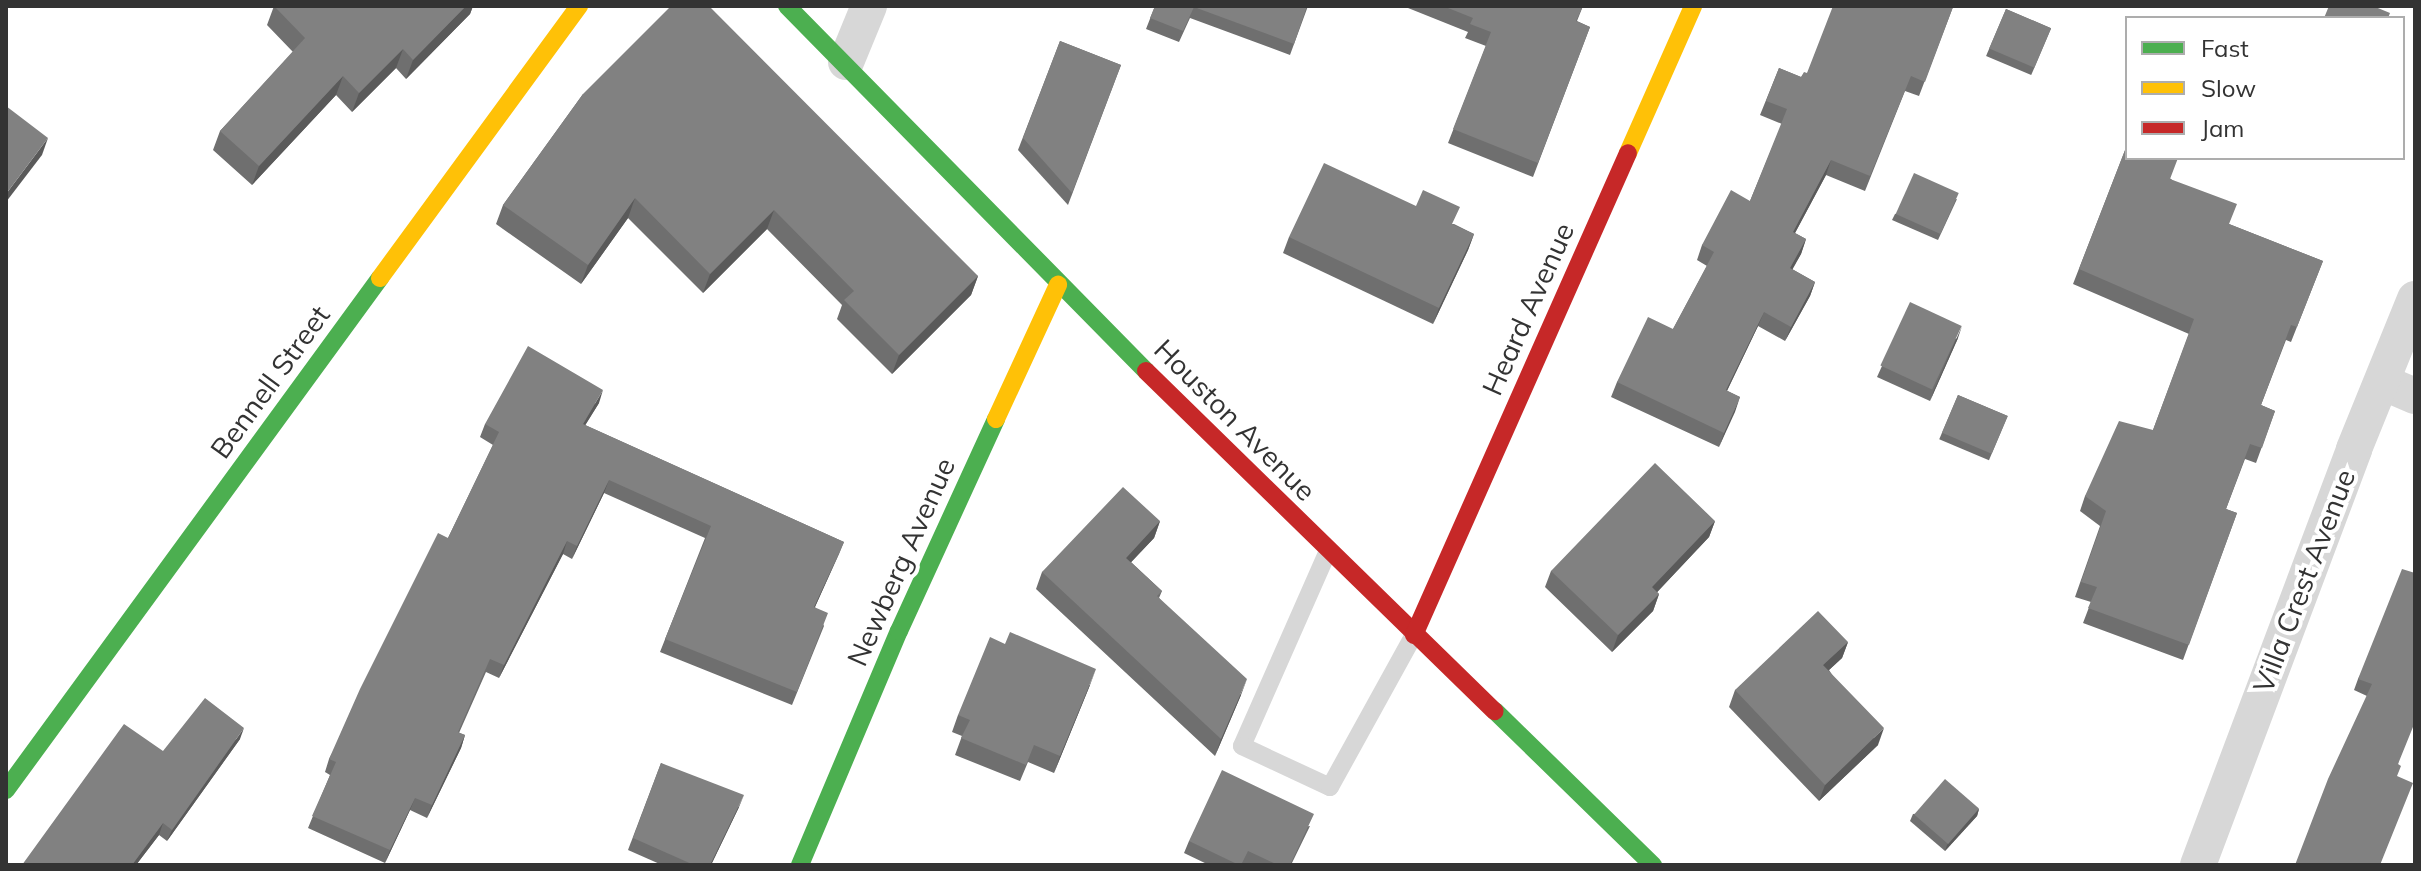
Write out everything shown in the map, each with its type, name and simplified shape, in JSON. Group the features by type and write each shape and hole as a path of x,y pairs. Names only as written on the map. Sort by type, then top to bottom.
{"street":[{"name":"Bennell Street","path":"6,790 579,6"},
{"name":"Houston Avenue","path":"787,6 846,62 1058,285 1653,865"},
{"path":"846,62 869,6"},
{"name":"Heard Avenue","path":"1414,635 1693,6"},
{"name":"Newberg Avenue","path":"800,865 899,631 1058,285"},
{"name":"Villa Crest Avenue","path":"2198,865 2415,299"},
{"path":"2382,382 2415,396"}],"lane":[{"path":"1328,551 1242,746 1330,787 1414,635"}],"building":[{"path":"274,6 466,6 413,60 403,49 359,93 343,76 259,166 220,131 305,38"},
{"path":"671,6 709,6 978,276 899,355 844,300 854,291 774,210 710,274 635,198 588,265 503,205 583,94"},
{"path":"1155,6 1307,6 1294,44 1194,7 1183,31 1150,18"},
{"path":"1443,6 1583,6 1576,21 1590,27 1538,163 1453,129 1491,32 1470,24 1473,18"},
{"path":"1833,6 1953,7 1925,82 1911,76 1870,176 1831,160 1793,232 1806,239 1790,268 1815,282 1791,327 1764,312 1726,390 1740,397 1724,433 1617,382 1648,317 1673,329 1714,252 1702,245 1731,190 1750,201 1787,109 1766,101 1779,68 1801,77 1804,72 1807,73"},
{"path":"2329,6 2373,6 2390,13 2389,16 2325,16"},
{"path":"2006,9 2051,28 2034,68 1989,49"},
{"path":"1060,41 1121,65 1072,193 1023,138"},
{"path":"6,106 48,138 6,194"},
{"path":"2125,150 2125,160 2177,160 2170,179 2237,204 2229,224 2323,261 2297,327 2291,325 2261,405 2275,411 2262,448 2250,444 2226,509 2237,513 2189,645 2088,608 2097,587 2081,582 2106,511 2085,496 2119,421 2153,430 2194,319 2079,269"},
{"path":"1324,163 1416,206 1423,190 1460,207 1452,224 1474,234 1439,308 1289,237"},
{"path":"1914,173 1959,193 1940,234 1896,214"},
{"path":"1910,302 1962,326 1932,390 1880,365"},
{"path":"528,346 603,390 583,424 844,542 814,607 828,613 797,692 665,639 711,526 609,480 577,546 567,541 504,665 490,659 458,732 465,735 432,805 415,798 390,850 312,816 336,762 329,759 360,689 438,533 448,538 499,432 485,424"},
{"path":"1958,395 2008,416 1992,454 1942,433"},
{"path":"1655,463 1715,521 1652,587 1659,594 1618,635 1551,571"},
{"path":"1123,487 1160,521 1126,558 1162,591 1157,596 1247,679 1221,739 1042,572"},
{"path":"2402,569 2415,573 2415,722 2398,764 2401,766 2397,776 2413,783 2380,865 2295,865 2328,779 2372,684 2358,679"},
{"path":"1818,611 1848,642 1823,665 1884,728 1825,785 1735,690"},
{"path":"1010,632 1096,669 1060,756 1034,745 1026,765 961,738 970,720 958,715 990,637 1005,644"},
{"path":"205,698 244,728 172,830 163,823 132,865 22,865 124,724 163,751"},
{"path":"661,763 744,795 710,865 694,865 633,838"},
{"path":"1222,770 1314,814 1290,865 1278,865 1248,851 1239,865 1189,841"},
{"path":"1945,779 1979,809 1948,844 1914,814"}],"traffic: fast":[{"path":"787,6 1146,371"},
{"path":"6,790 380,278"},
{"path":"800,865 899,631 996,419"},
{"path":"1495,711 1653,865"}],"traffic: slow":[{"path":"380,278 579,6"},
{"path":"1628,153 1693,6"},
{"path":"996,419 1058,285"}],"traffic: jam":[{"path":"1414,635 1628,153"},
{"path":"1146,371 1495,711"}]}
